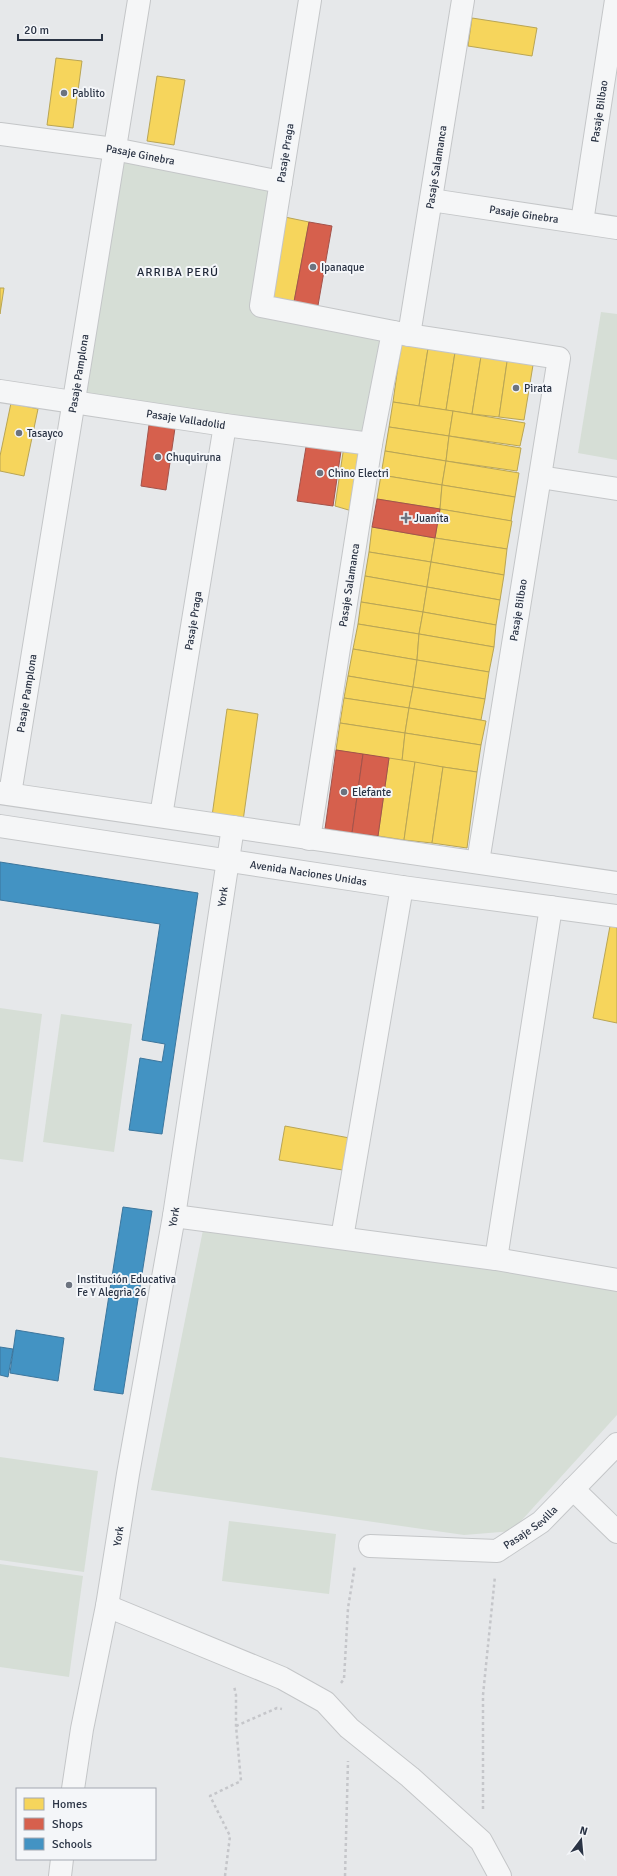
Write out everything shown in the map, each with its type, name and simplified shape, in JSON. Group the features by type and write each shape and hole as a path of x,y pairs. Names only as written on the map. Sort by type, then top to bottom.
{"street":[{"name":"Pasaje Pamplona","path":"5,793 73,403 139,0"},
{"name":"Pasaje Praga","path":"310,0 260,306 401,333"},
{"name":"Pasaje Salamanca","path":"309,839 372,444 401,333 431,200 463,0"},
{"name":"Pasaje Bilbao","path":"582,222 616,0"},
{"name":"Pasaje Ginebra","path":"0,134 114,149 281,182"},
{"name":"Pasaje Ginebra","path":"431,200 617,228"},
{"name":"Pasaje Bilbao","path":"401,333 559,358 478,862"},
{"name":"Pasaje Valladolid","path":"0,391 225,425 372,444"},
{"name":"Pasaje Praga","path":"161,816 225,425"},
{"path":"540,477 617,489"},
{"path":"5,793 309,839 617,883"},
{"name":"Avenida Naciones Unidas","path":"0,826 402,887 617,916"},
{"name":"York","path":"73,1788 82,1729 107,1606 128,1474 174,1216 233,827"},
{"path":"342,1238 402,887"},
{"path":"496,1259 551,907"},
{"path":"174,1216 496,1259 617,1280"},
{"name":"Pasaje Sevilla","path":"370,1546 497,1551 540,1522 617,1444"},
{"path":"573,1489 617,1532"},
{"path":"107,1606 282,1678 325,1702 349,1728 410,1777 480,1841 500,1876"},
{"path":"60,1876 62,1860"}],"path":[{"path":"344,1679 348,1608 353,1567 370,1546"},
{"path":"483,1814 483,1694 497,1551"},
{"path":"225,1876 230,1836 210,1796 241,1781 236,1726 236,1695 228,1656"},
{"path":"236,1726 277,1708 283,1709"},
{"path":"345,1876 346,1789 349,1728"}],"shaded area":[{"path":"125,158 275,185 255,311 387,336 367,438 84,401"},
{"path":"601,312 617,314 617,460 578,453"},
{"path":"0,1008 42,1014 23,1162 0,1159"},
{"path":"61,1014 132,1024 114,1152 43,1142"},
{"path":"204,1225 617,1285 617,1415 512,1531 464,1535 151,1490"},
{"path":"0,1457 98,1471 84,1572 0,1560"},
{"path":"229,1521 336,1534 329,1594 222,1581"},
{"path":"0,1564 83,1576 69,1677 0,1667"}],"building: Homes":[{"path":"472,18 537,28 532,56 468,46"},
{"name":"Pablito","path":"56,58 82,61 73,128 47,125"},
{"path":"157,76 185,80 174,145 147,141"},
{"path":"280,216 309,222 293,307 264,303"},
{"path":"0,288 4,288 0,314"},
{"path":"402,337 429,342 419,406 393,402"},
{"path":"429,342 456,346 446,410 419,406"},
{"path":"456,346 482,350 472,414 446,410"},
{"path":"482,350 508,355 499,417 472,414"},
{"name":"Pirata","path":"508,355 534,359 524,420 499,417"},
{"path":"393,402 453,411 449,436 389,427"},
{"name":"Tasayco","path":"11,403 38,409 24,476 0,471 0,456"},
{"path":"453,411 525,423 520,446 449,436"},
{"path":"389,427 449,436 446,461 385,451"},
{"path":"449,436 521,448 517,471 446,461"},
{"path":"344,446 362,447 352,511 335,506"},
{"path":"385,451 446,461 442,485 381,475"},
{"path":"446,461 519,473 515,497 442,485"},
{"path":"381,475 442,485 440,509 377,499"},
{"path":"442,485 515,497 511,521 440,509"},
{"path":"440,509 512,521 507,549 435,538"},
{"path":"372,527 435,538 431,562 369,552"},
{"path":"435,538 507,549 504,575 431,562"},
{"path":"369,552 431,562 427,587 365,576"},
{"path":"431,562 504,575 500,600 427,587"},
{"path":"365,576 427,587 423,612 361,602"},
{"path":"427,587 500,600 496,625 423,612"},
{"path":"361,602 423,612 419,634 358,624"},
{"path":"423,612 496,625 494,647 419,634"},
{"path":"358,624 419,634 417,660 353,649"},
{"path":"419,634 494,647 489,672 417,660"},
{"path":"353,649 417,660 413,687 348,676"},
{"path":"417,660 489,672 485,699 413,687"},
{"path":"348,676 413,687 409,708 344,698"},
{"path":"413,687 485,699 481,720 409,708"},
{"path":"344,698 409,708 405,733 340,723"},
{"path":"409,708 486,721 481,745 405,733"},
{"path":"227,709 258,714 243,821 212,816"},
{"path":"340,723 405,733 402,761 336,750"},
{"path":"405,733 481,745 477,772 402,761"},
{"path":"389,758 415,762 404,840 378,836"},
{"path":"415,762 443,767 432,843 404,840"},
{"path":"443,767 477,772 467,848 432,843"},
{"path":"610,926 617,927 617,1023 593,1018"},
{"path":"285,1126 355,1139 349,1171 279,1160"}],"building: Shops":[{"name":"Ipanaque","path":"309,222 332,226 317,311 293,307"},
{"name":"Chuquiruna","path":"149,425 175,428 166,490 141,486"},
{"name":"Chino Electri","path":"307,441 342,444 333,506 297,501"},
{"name":"Juanita","path":"377,499 440,509 435,538 372,527"},
{"name":"Elefante","path":"336,750 363,754 352,833 325,829"},
{"path":"363,754 389,758 378,836 352,833"}],"building: Schools":[{"path":"0,862 198,893 162,1134 129,1130 140,1058 162,1062 165,1044 142,1040 160,924 0,900"},
{"path":"123,1207 152,1211 123,1394 94,1390"},
{"path":"16,1330 64,1338 58,1381 10,1373"},
{"path":"0,1347 13,1349 8,1377 0,1375"}],"place":[{"name":"Pablito","path":"64,93"},
{"name":"Ipanaque","path":"313,267"},
{"name":"Pirata","path":"516,388"},
{"name":"Tasayco","path":"19,433"},
{"name":"Chuquiruna","path":"158,457"},
{"name":"Chino Electri","path":"320,473"},
{"name":"Juanita","path":"406,518"},
{"name":"Elefante","path":"344,792"},
{"name":"Institución Educativa Fe Y Alegria 26","path":"69,1285"}],"district":[{"name":"ARRIBA PERÚ","path":"178,272"}]}
